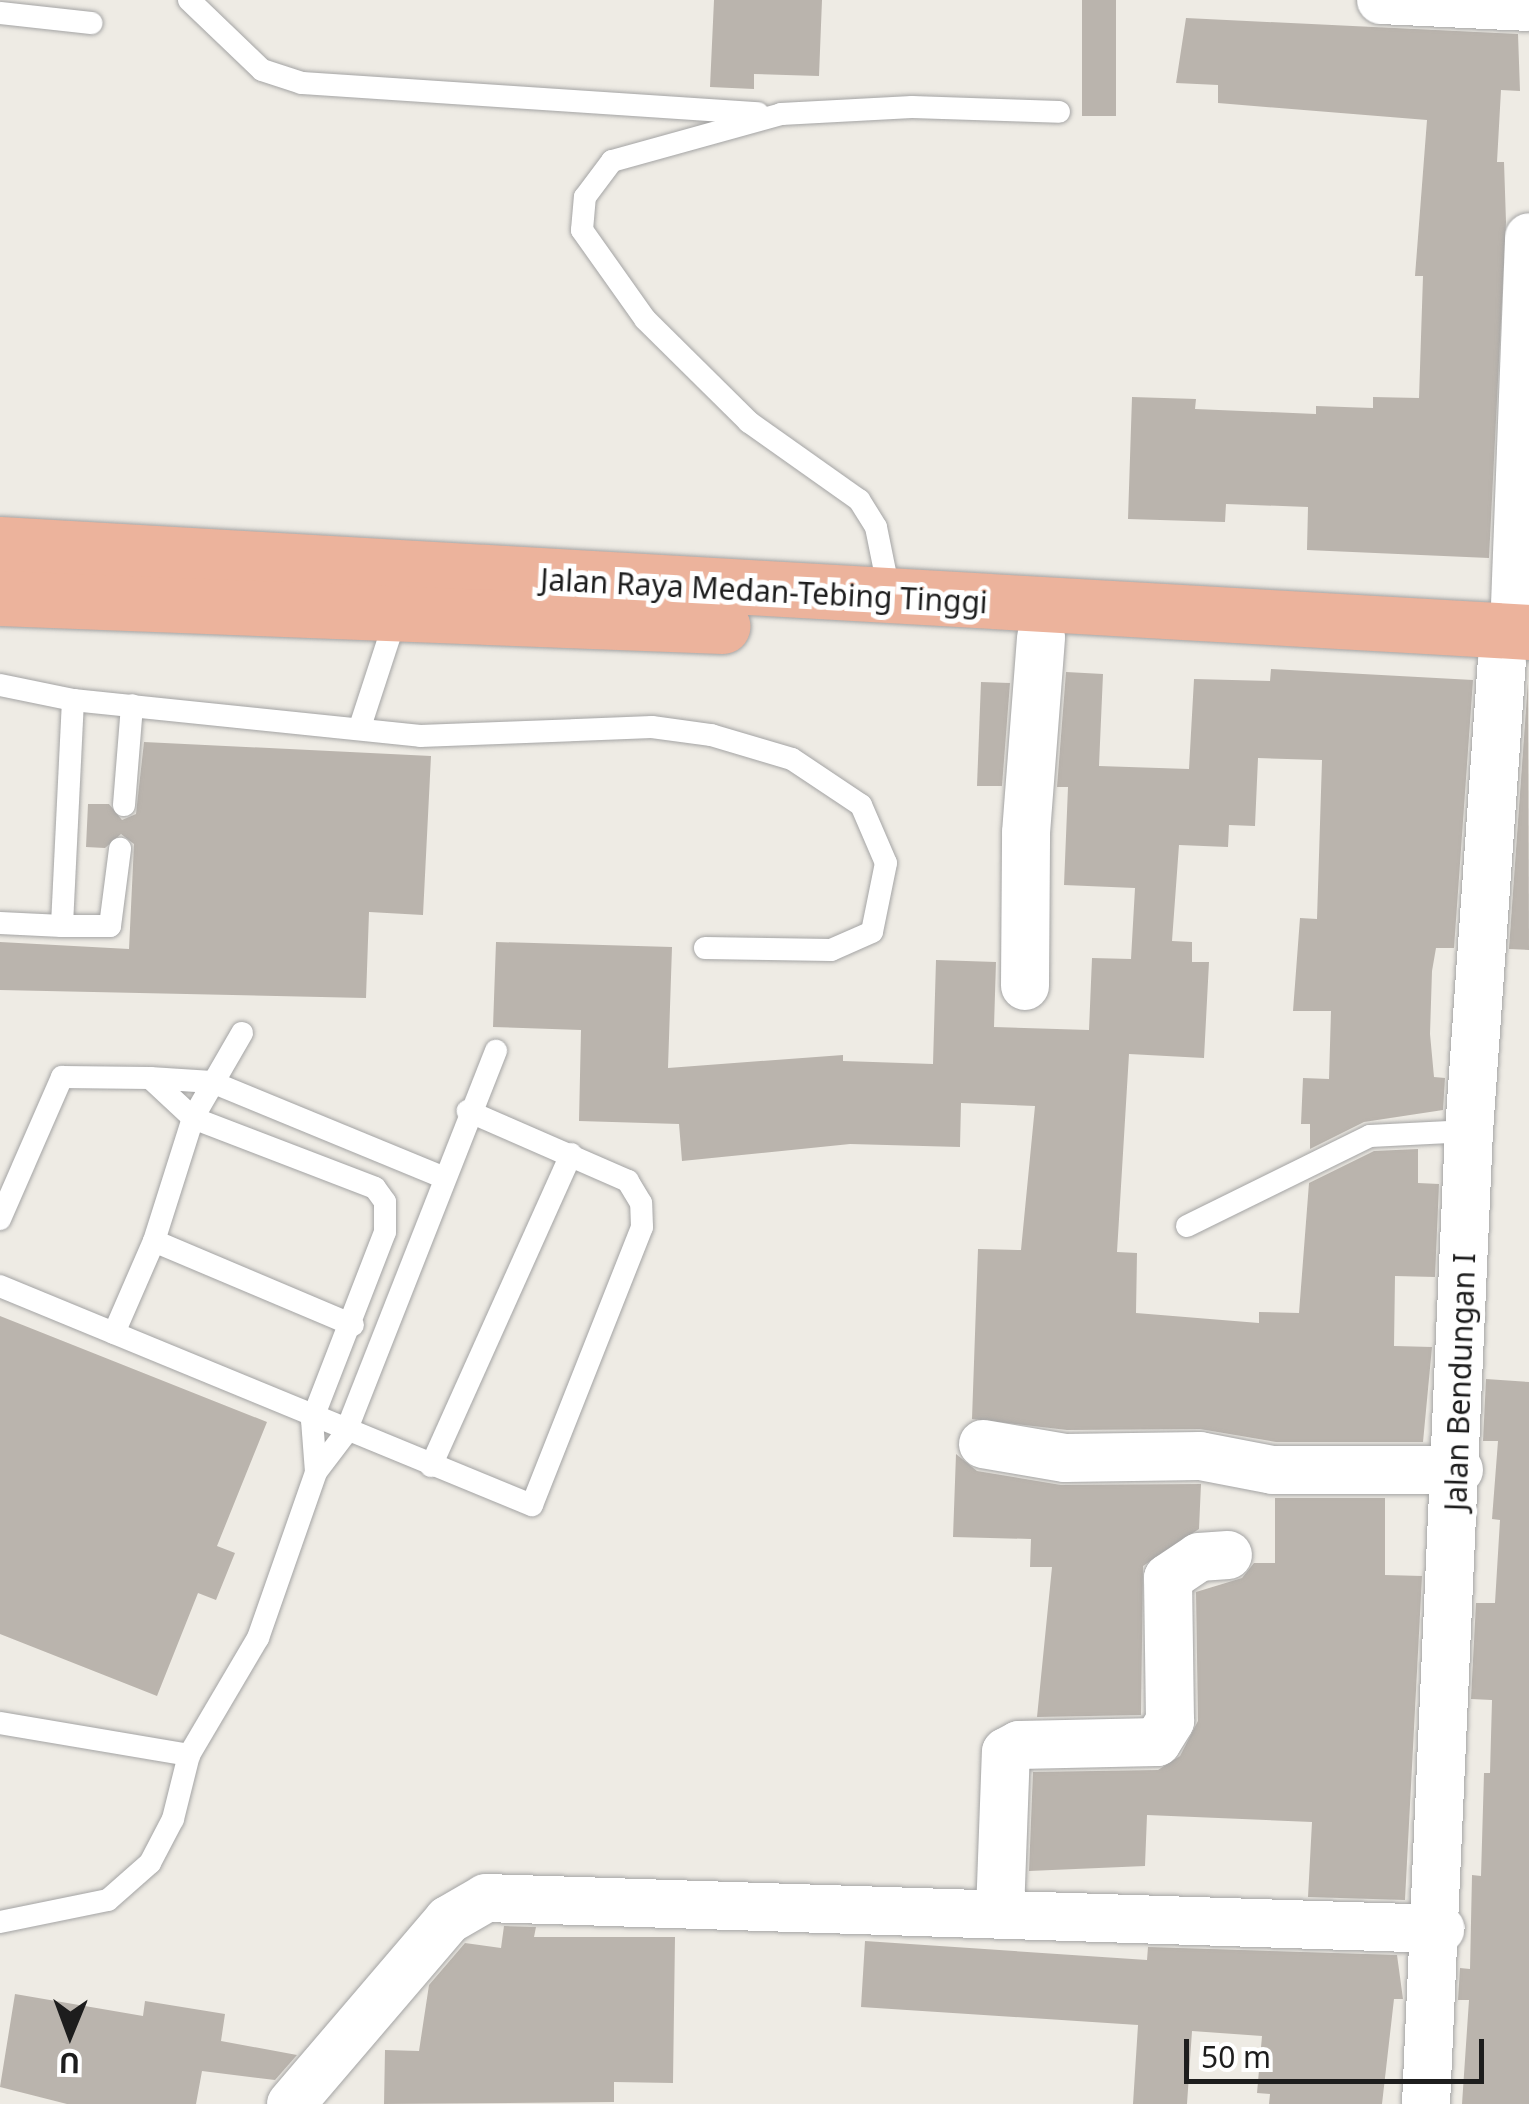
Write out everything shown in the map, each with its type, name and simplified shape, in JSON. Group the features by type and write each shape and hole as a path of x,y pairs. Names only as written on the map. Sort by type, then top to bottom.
{"highway":[{"name":"Jalan Raya Medan-Tebing Tinggi","path":"0,544 891,600 1518,646"},
{"name":"Jalan Raya Medan-Tebing Tinggi","path":"0,598 1040,638 1518,646"}],"street":[{"path":"1381,0 1529,7"},
{"name":"Jalan Bendungan I","path":"1426,2104 1440,1929 1469,1132 1518,646 1529,237"},
{"path":"1025,986 1026,833 1040,638"},
{"path":"983,1444 1065,1458 1200,1456 1273,1470 1459,1470"},
{"path":"1000,1913 1006,1752 1018,1744 1157,1742 1170,1721 1168,1578 1199,1557 1228,1555"},
{"path":"290,2104 448,1920 486,1898 1440,1929"}],"lane":[{"path":"189,0 262,70 302,83 781,114 912,106 1059,112"},
{"path":"0,13 91,23"},
{"path":"781,114 612,160 586,197 582,230 645,319 749,422 859,500 876,528 891,600"},
{"path":"360,727 397,614"},
{"path":"0,685 73,700 420,736 652,727 711,735 792,759 861,805 886,863 872,932 831,950 704,948"},
{"path":"62,926 73,700"},
{"path":"124,805 132,705"},
{"path":"0,922 110,926 120,849"},
{"path":"114,1333 154,1241 192,1118 242,1033"},
{"path":"0,1922 108,1900 150,1863 173,1819 190,1755 258,1638 316,1472 345,1434 468,1111 496,1051"},
{"path":"0,1219 62,1077 212,1082 442,1178"},
{"path":"150,1078 192,1118 375,1188 386,1202 385,1232 312,1420 316,1472"},
{"path":"0,1286 345,1434 532,1505 642,1228 628,1180 468,1111"},
{"path":"1187,1226 1370,1136 1469,1132"},
{"path":"431,1466 571,1154"},
{"path":"154,1241 352,1325"},
{"path":"0,1723 190,1755"}],"building":[{"path":"714,0 822,0 819,76 754,74 754,89 710,87"},
{"path":"1082,0 1116,0 1116,116 1082,116"},
{"path":"1186,18 1518,34 1520,91 1501,90 1497,162 1504,162 1506,222 1489,558 1307,550 1308,507 1226,504 1225,522 1128,519 1132,397 1196,399 1195,409 1316,414 1316,406 1373,408 1373,397 1419,398 1423,276 1415,276 1427,120 1218,103 1218,85 1176,83"},
{"path":"1271,669 1473,680 1454,948 1436,948 1432,971 1430,1034 1434,1077 1445,1078 1443,1110 1364,1122 1310,1149 1310,1124 1301,1124 1303,1078 1329,1079 1331,1011 1293,1011 1300,918 1317,919 1322,760 1258,758 1255,826 1229,825 1228,847 1179,845 1172,941 1192,942 1192,962 1209,962 1204,1058 1129,1054 1117,1252 1137,1253 1136,1313 1259,1323 1259,1312 1299,1313 1309,1183 1374,1151 1418,1149 1418,1183 1439,1184 1435,1277 1395,1276 1394,1346 1432,1347 1423,1442 1276,1442 1200,1429 1067,1430 972,1419 978,1249 1021,1250 1035,1106 961,1103 960,1147 850,1144 682,1161 679,1124 579,1121 581,1030 493,1027 496,942 672,947 668,1068 843,1055 843,1061 933,1064 936,960 996,962 994,1027 1089,1030 1092,958 1131,959 1135,888 1064,885 1068,787 1057,787 1066,672 1103,674 1099,766 1189,769 1194,679 1270,681"},
{"path":"1528,681 1529,950 1509,949"},
{"path":"981,682 1010,683 1002,786 977,786"},
{"path":"144,742 431,756 423,915 369,912 366,998 0,990 0,942 129,949 134,844 121,834 105,848 86,847 88,804 109,804 122,820 136,814"},
{"path":"0,1316 267,1422 217,1546 235,1553 216,1600 198,1593 157,1696 0,1634"},
{"path":"1486,1379 1529,1382 1529,2104 1462,2104 1469,2000 1458,2000 1460,1968 1470,1969 1472,1875 1481,1876 1484,1773 1490,1773 1492,1700 1471,1699 1476,1603 1495,1603 1500,1520 1492,1519 1498,1441 1483,1441"},
{"path":"956,1454 977,1471 1061,1485 1201,1484 1199,1529 1143,1566 1141,1715 1037,1717 1052,1567 1030,1567 1031,1539 953,1537"},
{"path":"1275,1498 1385,1498 1385,1575 1422,1576 1405,1900 1308,1897 1312,1822 1147,1815 1145,1866 1029,1871 1033,1772 1158,1770 1180,1756 1198,1721 1196,1592 1242,1578 1254,1563 1275,1563"},
{"path":"504,1926 536,1927 534,1937 675,1937 673,2083 614,2082 614,2102 384,2104 385,2050 419,2051 429,1985 465,1943 501,1948"},
{"path":"865,1941 1147,1960 1148,1947 1397,1955 1403,1999 1394,1999 1382,2104 1269,2104 1270,2094 1257,2093 1262,2036 1192,2031 1187,2104 1133,2104 1138,2025 861,2007"},
{"path":"15,1994 143,2016 145,2001 225,2014 221,2041 297,2055 275,2080 202,2071 196,2104 67,2104 0,2087"}]}
